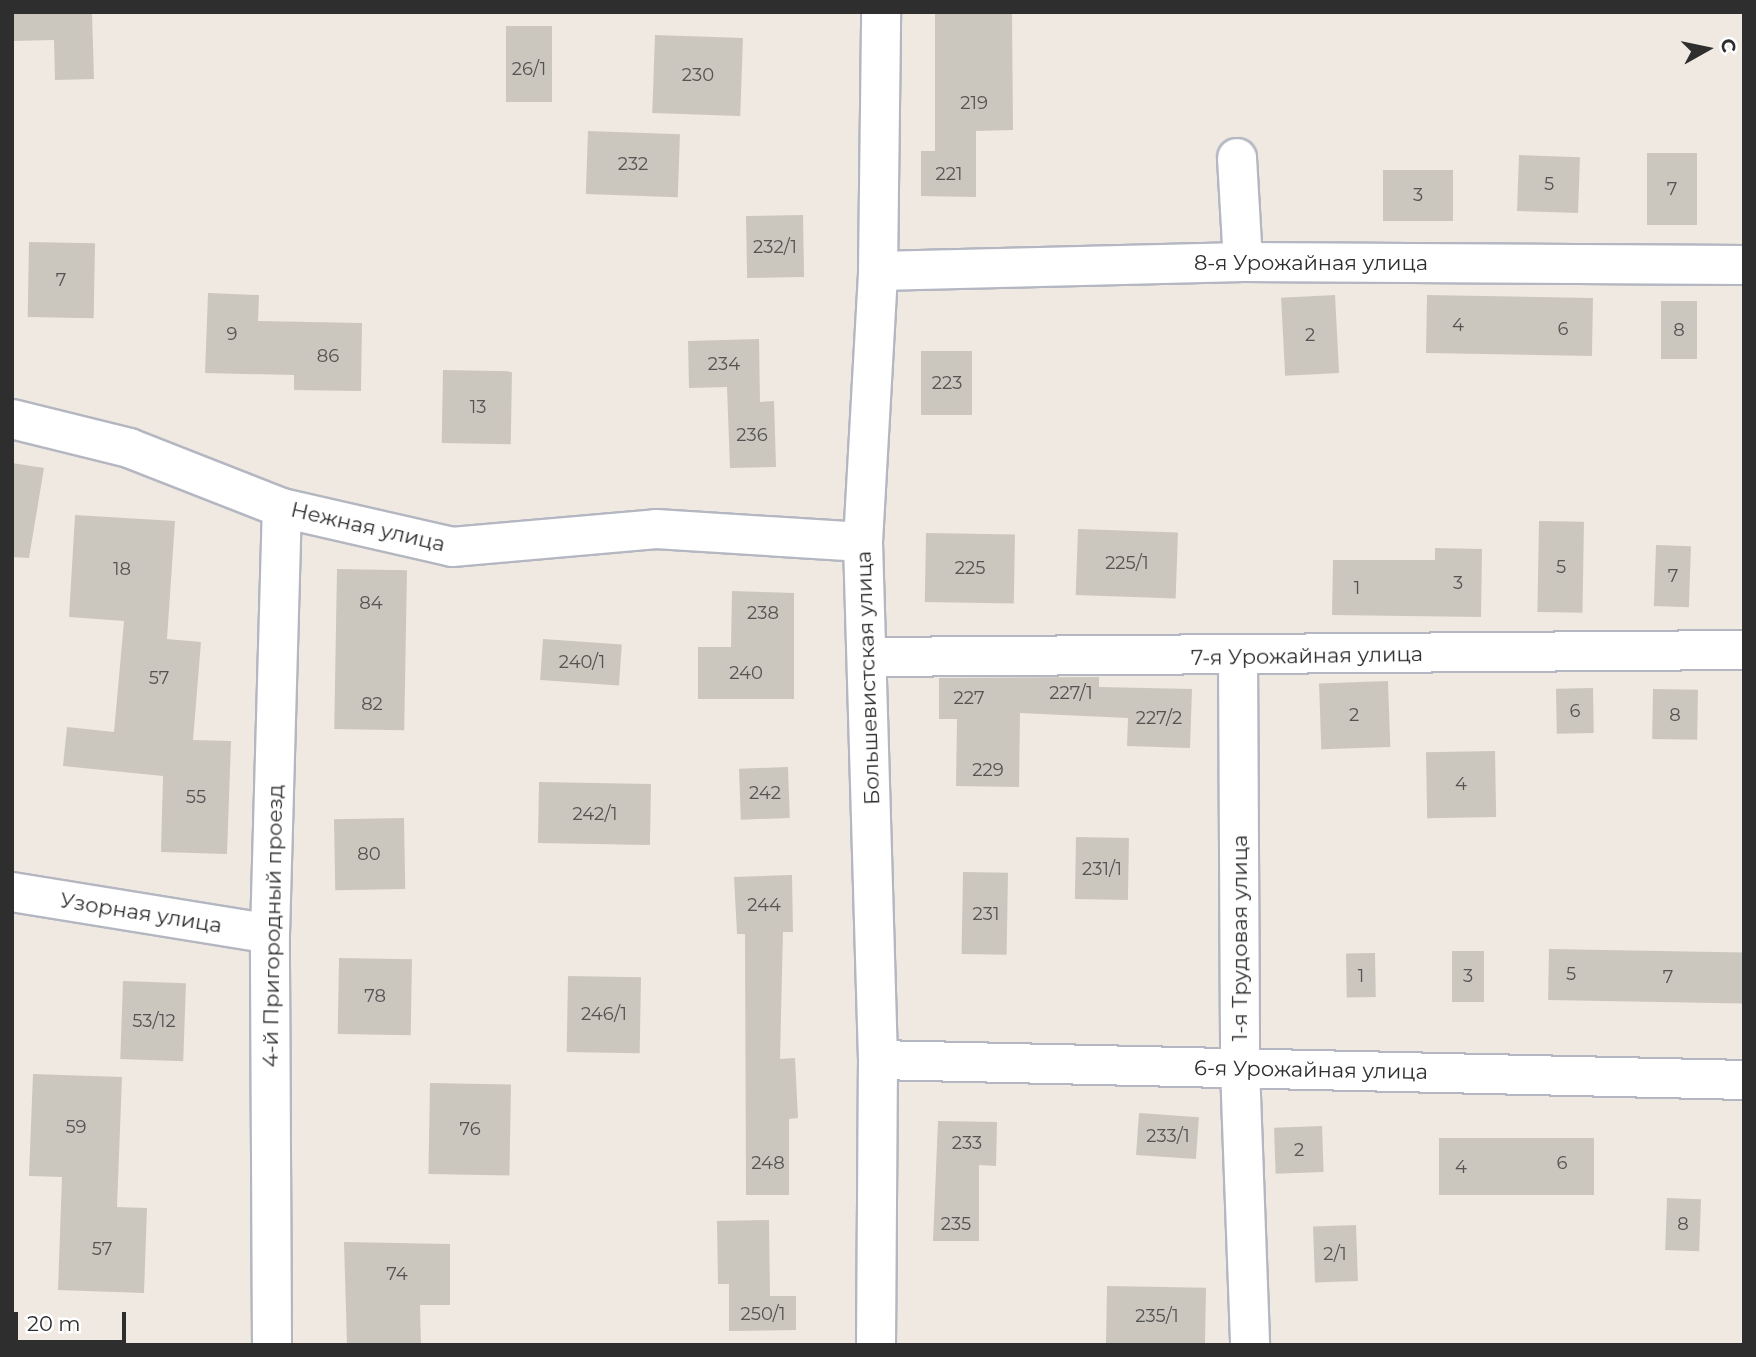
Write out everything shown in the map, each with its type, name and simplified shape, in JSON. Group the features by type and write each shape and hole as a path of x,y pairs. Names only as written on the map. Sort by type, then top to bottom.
{"street":[{"name":"Большевистская улица","path":"876,1345 878,1060 871,657 863,542 878,271 881,12"},
{"path":"1237,158 1243,262"},
{"name":"8-я Урожайная улица","path":"878,271 1243,262 1744,265"},
{"name":"Нежная улица","path":"12,419 128,448 282,508 452,547 656,529 863,542"},
{"name":"4-й Пригородный проезд","path":"272,1345 270,934 282,508"},
{"name":"7-я Урожайная улица","path":"871,657 1238,657 1744,649"},
{"name":"1-я Трудовая улица","path":"1238,657 1240,1068 1250,1345"},
{"name":"Узорная улица","path":"12,892 270,934"},
{"name":"6-я Урожайная улица","path":"878,1060 1744,1080"}],"building":[{"path":"12,12 92,12 94,79 55,80 54,40 12,41"},
{"path":"935,12 1012,12 1013,130 976,131 976,197 921,196 921,151 935,151"},
{"path":"506,26 552,26 552,102 506,102"},
{"path":"655,35 743,38 740,116 652,113"},
{"path":"588,131 680,134 678,197 586,194"},
{"path":"1647,153 1697,153 1697,225 1647,225"},
{"path":"1519,155 1580,157 1578,213 1517,211"},
{"path":"1383,170 1453,170 1453,221 1383,221"},
{"path":"803,215 804,277 747,278 746,216"},
{"path":"29,242 95,243 94,318 28,317"},
{"path":"208,293 259,295 258,321 362,323 361,391 294,390 294,375 205,373"},
{"path":"1335,295 1339,373 1285,376 1281,298"},
{"path":"1427,295 1593,298 1592,356 1426,353"},
{"path":"1661,301 1697,301 1697,359 1661,359"},
{"path":"759,339 760,402 774,401 776,467 730,468 727,387 689,388 688,341"},
{"path":"921,351 972,351 972,415 921,415"},
{"path":"443,370 512,371 511,444 442,443"},
{"path":"12,463 44,468 29,558 12,557"},
{"path":"75,515 175,521 167,639 201,642 193,740 231,741 227,854 161,852 163,776 63,766 67,727 114,732 124,621 69,617"},
{"path":"1539,521 1584,522 1582,613 1537,612"},
{"path":"1078,529 1178,532 1176,598 1076,595"},
{"path":"926,533 1015,535 1014,604 925,602"},
{"path":"1656,545 1691,546 1689,607 1654,606"},
{"path":"1435,548 1482,549 1481,617 1332,615 1333,560 1435,560"},
{"path":"337,569 407,570 404,730 334,729"},
{"path":"732,591 794,593 794,699 698,699 698,647 731,647"},
{"path":"543,639 622,645 619,685 540,680"},
{"path":"1099,677 1099,687 1192,689 1190,748 1127,746 1128,718 1020,713 1019,787 956,786 957,719 939,719 939,678"},
{"path":"1388,681 1390,747 1321,749 1319,683"},
{"path":"1593,688 1594,733 1557,734 1556,689"},
{"path":"1653,689 1698,690 1697,740 1652,739"},
{"path":"1495,751 1496,817 1427,818 1426,752"},
{"path":"788,767 790,818 741,820 739,769"},
{"path":"539,782 651,784 650,845 538,843"},
{"path":"404,818 405,889 335,890 334,819"},
{"path":"1076,837 1129,838 1128,900 1075,899"},
{"path":"963,872 1008,873 1007,955 962,954"},
{"path":"792,875 793,932 783,932 780,1059 795,1058 798,1118 789,1119 789,1195 746,1195 745,934 737,934 734,877"},
{"path":"1549,949 1744,952 1743,1003 1548,1000"},
{"path":"1452,951 1484,951 1484,1002 1452,1002"},
{"path":"1375,953 1376,997 1347,997 1346,954"},
{"path":"339,958 412,959 411,1035 338,1034"},
{"path":"568,976 641,977 640,1053 567,1052"},
{"path":"123,981 186,983 183,1061 120,1059"},
{"path":"33,1074 122,1077 117,1207 147,1208 144,1293 58,1290 62,1177 29,1176"},
{"path":"430,1083 511,1084 509,1175 428,1174"},
{"path":"1139,1113 1199,1117 1196,1159 1136,1155"},
{"path":"938,1121 997,1122 996,1166 979,1165 979,1241 933,1241"},
{"path":"1322,1126 1324,1172 1276,1174 1274,1128"},
{"path":"1439,1138 1594,1138 1594,1195 1439,1195"},
{"path":"1667,1198 1701,1199 1699,1251 1665,1250"},
{"path":"769,1220 770,1296 796,1296 796,1330 729,1331 729,1284 718,1284 717,1221"},
{"path":"1356,1225 1358,1281 1315,1282 1313,1227"},
{"path":"344,1242 450,1244 450,1305 420,1305 421,1345 347,1345"},
{"path":"1107,1286 1206,1288 1205,1345 1106,1345"}]}
